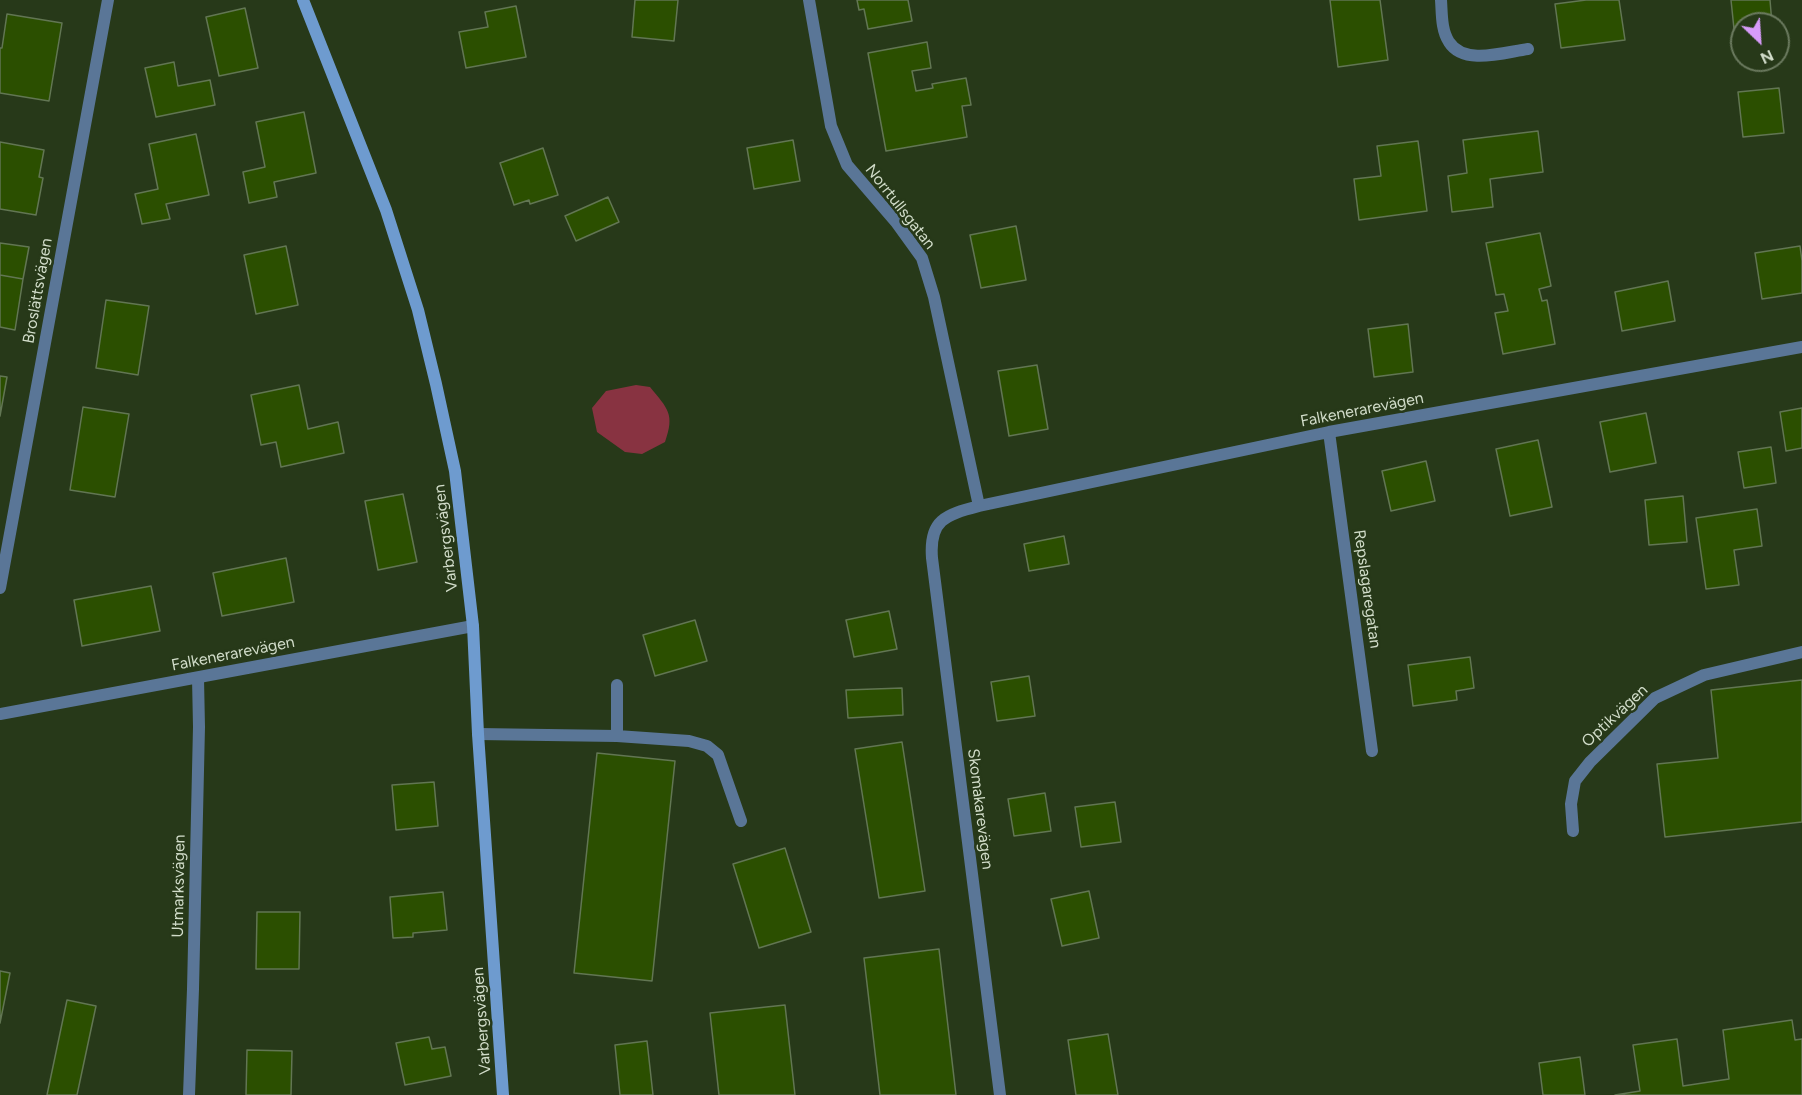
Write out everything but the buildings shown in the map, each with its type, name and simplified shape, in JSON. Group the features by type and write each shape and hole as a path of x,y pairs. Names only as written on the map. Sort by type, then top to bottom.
{"main road":[{"name":"Varbergsvägen","path":"303,0 386,210 418,310 455,471 473,626 478,734 503,1095"}],"street":[{"name":"Broslättsvägen","path":"0,588 108,0"},
{"name":"Norrtullsgatan","path":"809,0 831,126 847,165 896,222 922,258 934,297 978,506"},
{"path":"1441,0 1444,30 1449,42 1460,53 1475,57 1528,49"},
{"name":"Falkenerarevägen","path":"935,528 945,518 961,510 1329,432 1802,347"},
{"name":"Repslagaregatan","path":"1329,432 1372,751"},
{"name":"Skomakarevägen","path":"935,528 931,543 932,558 1000,1095"},
{"name":"Falkenerarevägen","path":"0,714 473,626"},
{"name":"Optikvägen","path":"1573,831 1571,804 1575,781 1590,762 1655,698 1704,675 1802,652"},
{"name":"Utmarksvägen","path":"189,1095 194,966 198,678"},
{"path":"617,686 617,736"},
{"path":"478,734 617,736 689,741 707,746 718,755 741,821"}],"shaded area":[{"path":"636,385 650,387 665,407 669,418 665,442 642,454 625,452 597,432 592,408 606,391"}]}
